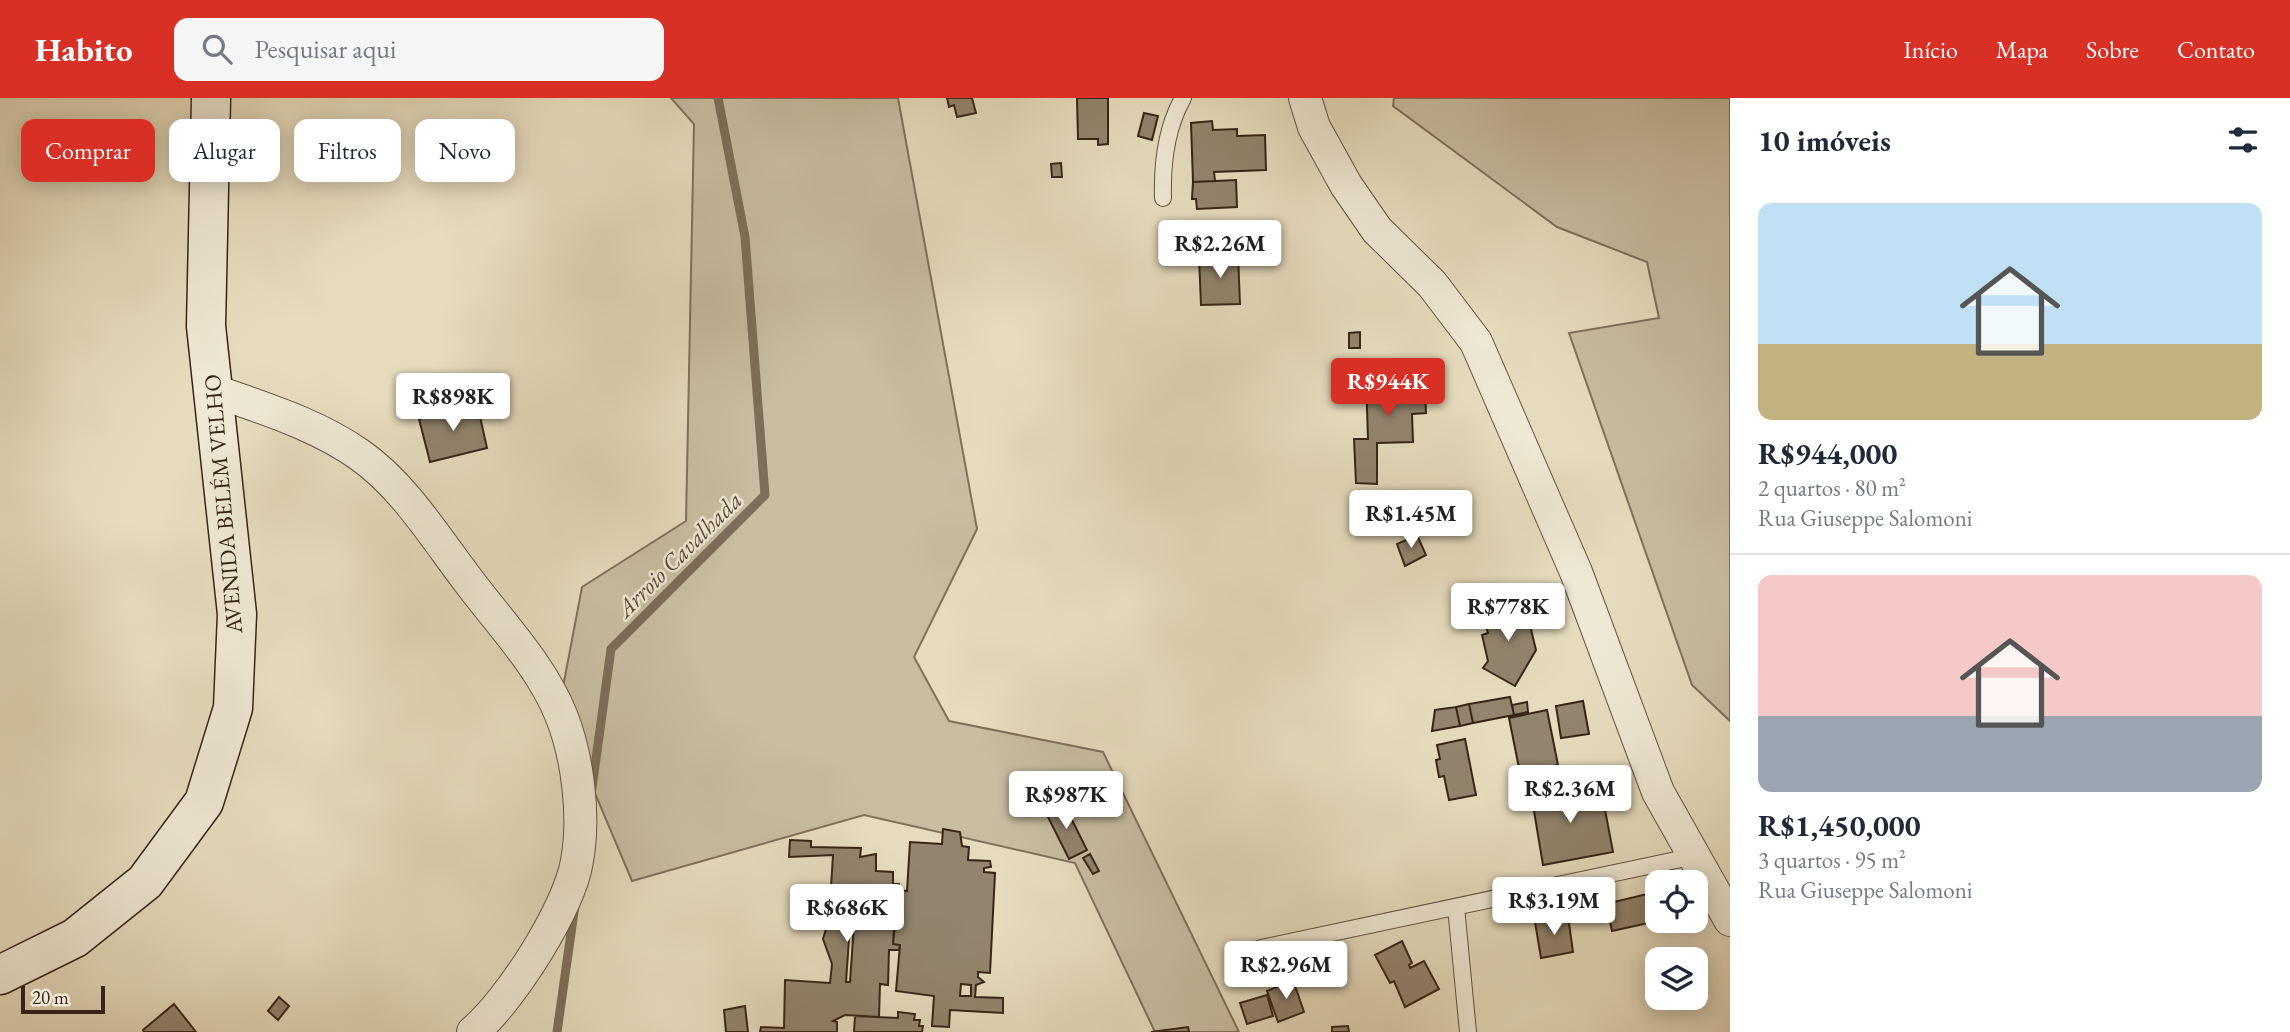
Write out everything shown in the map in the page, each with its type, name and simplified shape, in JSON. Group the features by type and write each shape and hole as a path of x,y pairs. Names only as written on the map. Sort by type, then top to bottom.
{"main road":[{"name":"AVENIDA BELÉM VELHO","path":"0,975 75,938 145,881 204,802 233,708 237,614 206,326 211,98"}],"street":[{"path":"1305,98 1314,127 1346,185 1369,219 1432,284 1476,342 1576,572 1658,792 1730,920"},
{"path":"215,391 303,422 361,456 390,482 535,668 561,714 574,764 580,820 578,862 566,896 530,962 473,1032"}],"lane":[{"path":"1163,198 1162,164 1177,109 1183,98"},
{"path":"1261,948 1695,856"},
{"path":"1456,907 1468,1032"}],"shaded area":[{"path":"671,98 898,98 977,529 914,657 949,721 1103,752 1239,1032 1155,1032 1075,863 864,815 632,881 559,708 582,587 686,521 694,124"},
{"path":"1394,98 1730,98 1730,721 1692,685 1569,333 1659,318 1647,262 1557,227 1393,106"}],"building":[{"path":"947,98 972,98 976,113 957,117 954,105 949,107"},
{"path":"1077,98 1108,98 1108,144 1098,145 1098,139 1078,139"},
{"path":"1144,113 1158,116 1152,140 1138,136"},
{"path":"1212,121 1213,130 1237,129 1237,136 1265,135 1266,170 1214,172 1215,181 1193,182 1191,123"},
{"path":"1061,163 1062,177 1052,177 1051,164"},
{"path":"1236,180 1237,207 1197,209 1196,199 1192,199 1193,182"},
{"path":"1238,256 1240,304 1201,305 1199,257"},
{"path":"1360,332 1360,348 1349,348 1349,333"},
{"path":"1424,370 1426,413 1412,414 1413,442 1377,443 1377,484 1356,483 1354,439 1368,439 1366,378 1404,377 1403,371"},
{"path":"477,403 487,448 430,462 419,419"},
{"path":"1417,535 1426,555 1405,566 1397,544"},
{"path":"1514,603 1519,605 1524,623 1529,621 1536,650 1515,686 1483,668 1488,661 1482,635 1488,633 1483,616 1486,610"},
{"path":"1510,697 1514,715 1473,723 1469,704"},
{"path":"1583,701 1589,734 1561,738 1556,706"},
{"path":"1527,702 1528,712 1514,715 1512,705"},
{"path":"1469,704 1473,723 1460,726 1456,707"},
{"path":"1456,707 1460,726 1432,731 1435,710"},
{"path":"1547,710 1558,765 1520,773 1509,718"},
{"path":"1465,739 1476,795 1449,800 1444,776 1439,777 1436,760 1440,759 1437,745"},
{"path":"1573,785 1576,798 1602,794 1613,852 1543,865 1531,793"},
{"path":"1064,804 1087,850 1069,859 1046,813"},
{"path":"943,829 960,832 962,846 969,847 968,860 990,861 991,867 984,868 984,872 995,873 990,973 978,972 978,977 984,982 976,985 975,997 1003,998 1003,1013 950,1010 949,1027 932,1026 934,996 896,991 900,945 893,944 897,890 907,891 910,842 942,844","holes":["961,984 971,985 971,996 960,996"]},
{"path":"790,840 811,841 811,847 861,848 860,857 876,854 876,871 893,872 893,884 899,884 893,944 900,945 899,950 889,950 888,985 880,984 879,1017 845,1015 833,1021 837,1022 837,1032 760,1032 761,1027 784,1028 785,980 830,983 832,964 823,939 829,919 833,855 789,857","holes":["851,910 855,910 850,982 846,982"]},
{"path":"1090,854 1099,871 1093,874 1083,858"},
{"path":"1645,894 1645,924 1612,931 1606,904"},
{"path":"1568,916 1573,952 1541,958 1535,922"},
{"path":"1402,941 1412,963 1410,968 1424,961 1439,989 1405,1007 1394,981 1390,983 1375,955"},
{"path":"1293,980 1304,1012 1278,1022 1267,991"},
{"path":"1267,995 1273,1016 1247,1024 1240,1003"},
{"path":"279,997 289,1006 278,1020 268,1011"},
{"path":"174,1004 196,1032 144,1032 143,1030"},
{"path":"745,1006 748,1032 726,1032 724,1010"},
{"path":"898,1012 915,1014 914,1020 920,1020 919,1026 923,1026 922,1032 854,1032 855,1016 898,1018"},
{"path":"1348,1026 1349,1032 1332,1032 1332,1027"},
{"path":"1188,1027 1189,1032 1151,1032"}],"waterway":[{"name":"Arroio Cavalhada","path":"592,788 611,649 765,495 745,237 718,98"},
{"name":"Arroio Cavalhada","path":"557,1032 575,905"}]}
